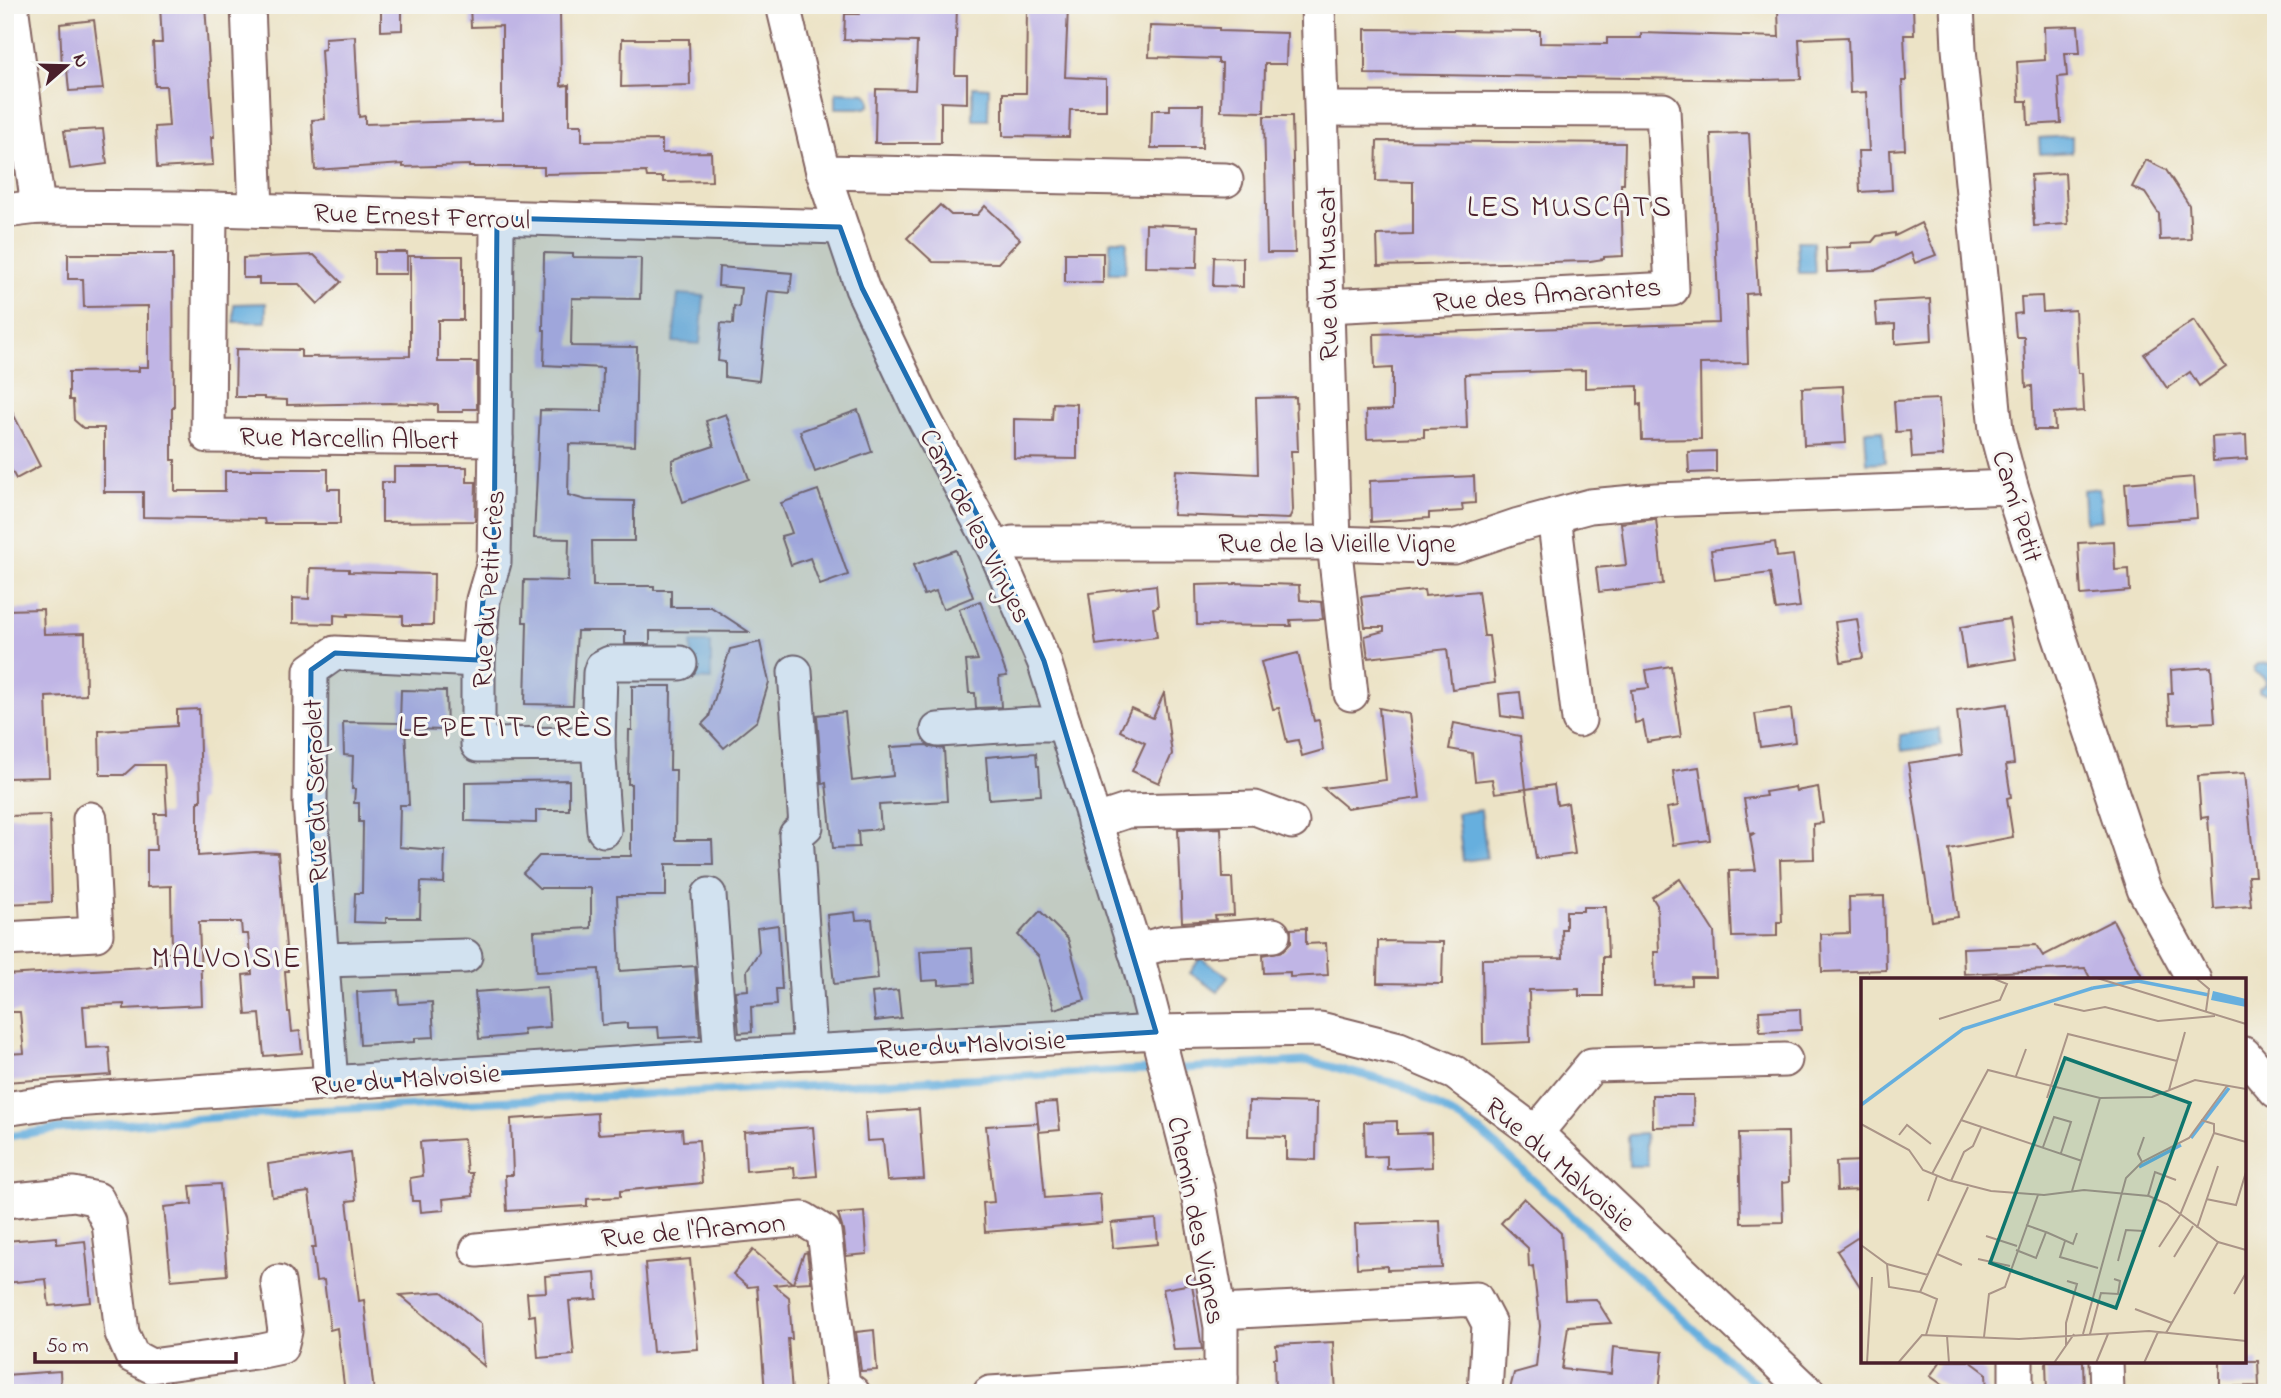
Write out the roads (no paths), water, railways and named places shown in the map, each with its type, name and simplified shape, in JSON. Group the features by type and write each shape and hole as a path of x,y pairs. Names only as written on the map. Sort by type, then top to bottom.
{"street":[{"path":"10,5 38,207"},
{"path":"248,5 256,210"},
{"name":"Camí de les Vinyes","path":"783,5 823,172 862,288 918,407 995,550 1044,661 1135,951 1162,1054"},
{"name":"Rue du Muscat","path":"1318,5 1334,543 1351,694"},
{"name":"Camí Petit","path":"1957,5 1960,63 1996,430 2011,487 2144,889 2193,978"},
{"name":"Rue des Amarantes","path":"1322,109 1663,110 1672,289 1326,306"},
{"path":"823,172 1226,180"},
{"name":"Rue Ernest Ferroul","path":"5,211 38,207 210,209 840,227"},
{"name":"Rue Marcellin Albert","path":"210,209 208,436 496,439 496,218"},
{"name":"Rue du Petit Crès","path":"496,439 494,562 483,600 478,660 478,745 598,744"},
{"name":"Rue de la Vieille Vigne","path":"995,550 1013,543 1334,543 1454,547 1590,506 1656,500 2011,487"},
{"path":"1554,516 1578,720"},
{"name":"Rue du Serpolet","path":"329,1084 323,960 310,803 311,670 335,653 478,660"},
{"path":"604,830 598,744 602,667 610,663 680,663"},
{"path":"795,672 806,826 796,835 810,1052"},
{"path":"938,730 1032,723 1064,724"},
{"path":"1094,822 1127,811 1255,807 1292,822"},
{"path":"5,939 96,934 90,819"},
{"path":"709,895 721,1057"},
{"path":"1135,951 1165,943 1272,935"},
{"path":"323,960 465,956"},
{"name":"Rue du Malvoisie","path":"5,1109 58,1101 810,1052 1162,1054 1320,1029 1399,1049 1455,1073 1536,1133 1809,1393"},
{"name":"Chemin des Vignes","path":"1162,1054 1197,1187 1221,1327 1221,1385"},
{"path":"2246,1056 2276,1091"},
{"path":"1536,1133 1592,1065 1785,1060"},
{"path":"5,1201 74,1194 97,1199 109,1223 122,1333 132,1356 151,1366 281,1347 285,1331 278,1282"},
{"name":"Rue de l'Aramon","path":"477,1250 803,1219 824,1232 843,1385 853,1393"},
{"path":"1219,1312 1476,1299 1489,1324 1485,1393"},
{"path":"2015,1363 2016,1393"},
{"path":"2106,1363 2107,1393"},
{"path":"990,1393 1221,1385"}],"water":[{"path":"973,87 989,88 988,120 973,120"},
{"path":"836,92 866,93 870,105 866,108 836,108"},
{"path":"2072,136 2072,152 2040,154 2039,138"},
{"path":"1112,240 1127,242 1125,273 1109,273"},
{"path":"1797,241 1813,241 1815,273 1799,273"},
{"path":"678,294 704,296 700,344 673,342"},
{"path":"266,303 266,322 234,322 234,304"},
{"path":"1883,430 1885,462 1867,463 1865,431"},
{"path":"2099,488 2102,520 2085,522 2083,490"},
{"path":"691,643 711,643 711,680 692,679"},
{"path":"2276,663 2276,695 2259,692 2259,688 2265,685 2266,681 2254,672 2254,668 2258,664"},
{"path":"1939,729 1941,746 1902,751 1900,735"},
{"path":"1481,810 1487,858 1463,861 1457,813"},
{"path":"1200,958 1228,976 1218,992 1190,973"},
{"path":"1646,1134 1648,1166 1629,1166 1628,1135"}],"waterway":[{"path":"1175,1069 1309,1061 1402,1085 1481,1132 1733,1365 1768,1393"},
{"path":"5,1137 56,1129 322,1110 1159,1069"}],"district":[{"name":"LES MUSCATS","path":"1570,206"},
{"name":"LE PETIT CRÈS","path":"506,726"},
{"name":"MALVOISIE","path":"227,957"}]}
